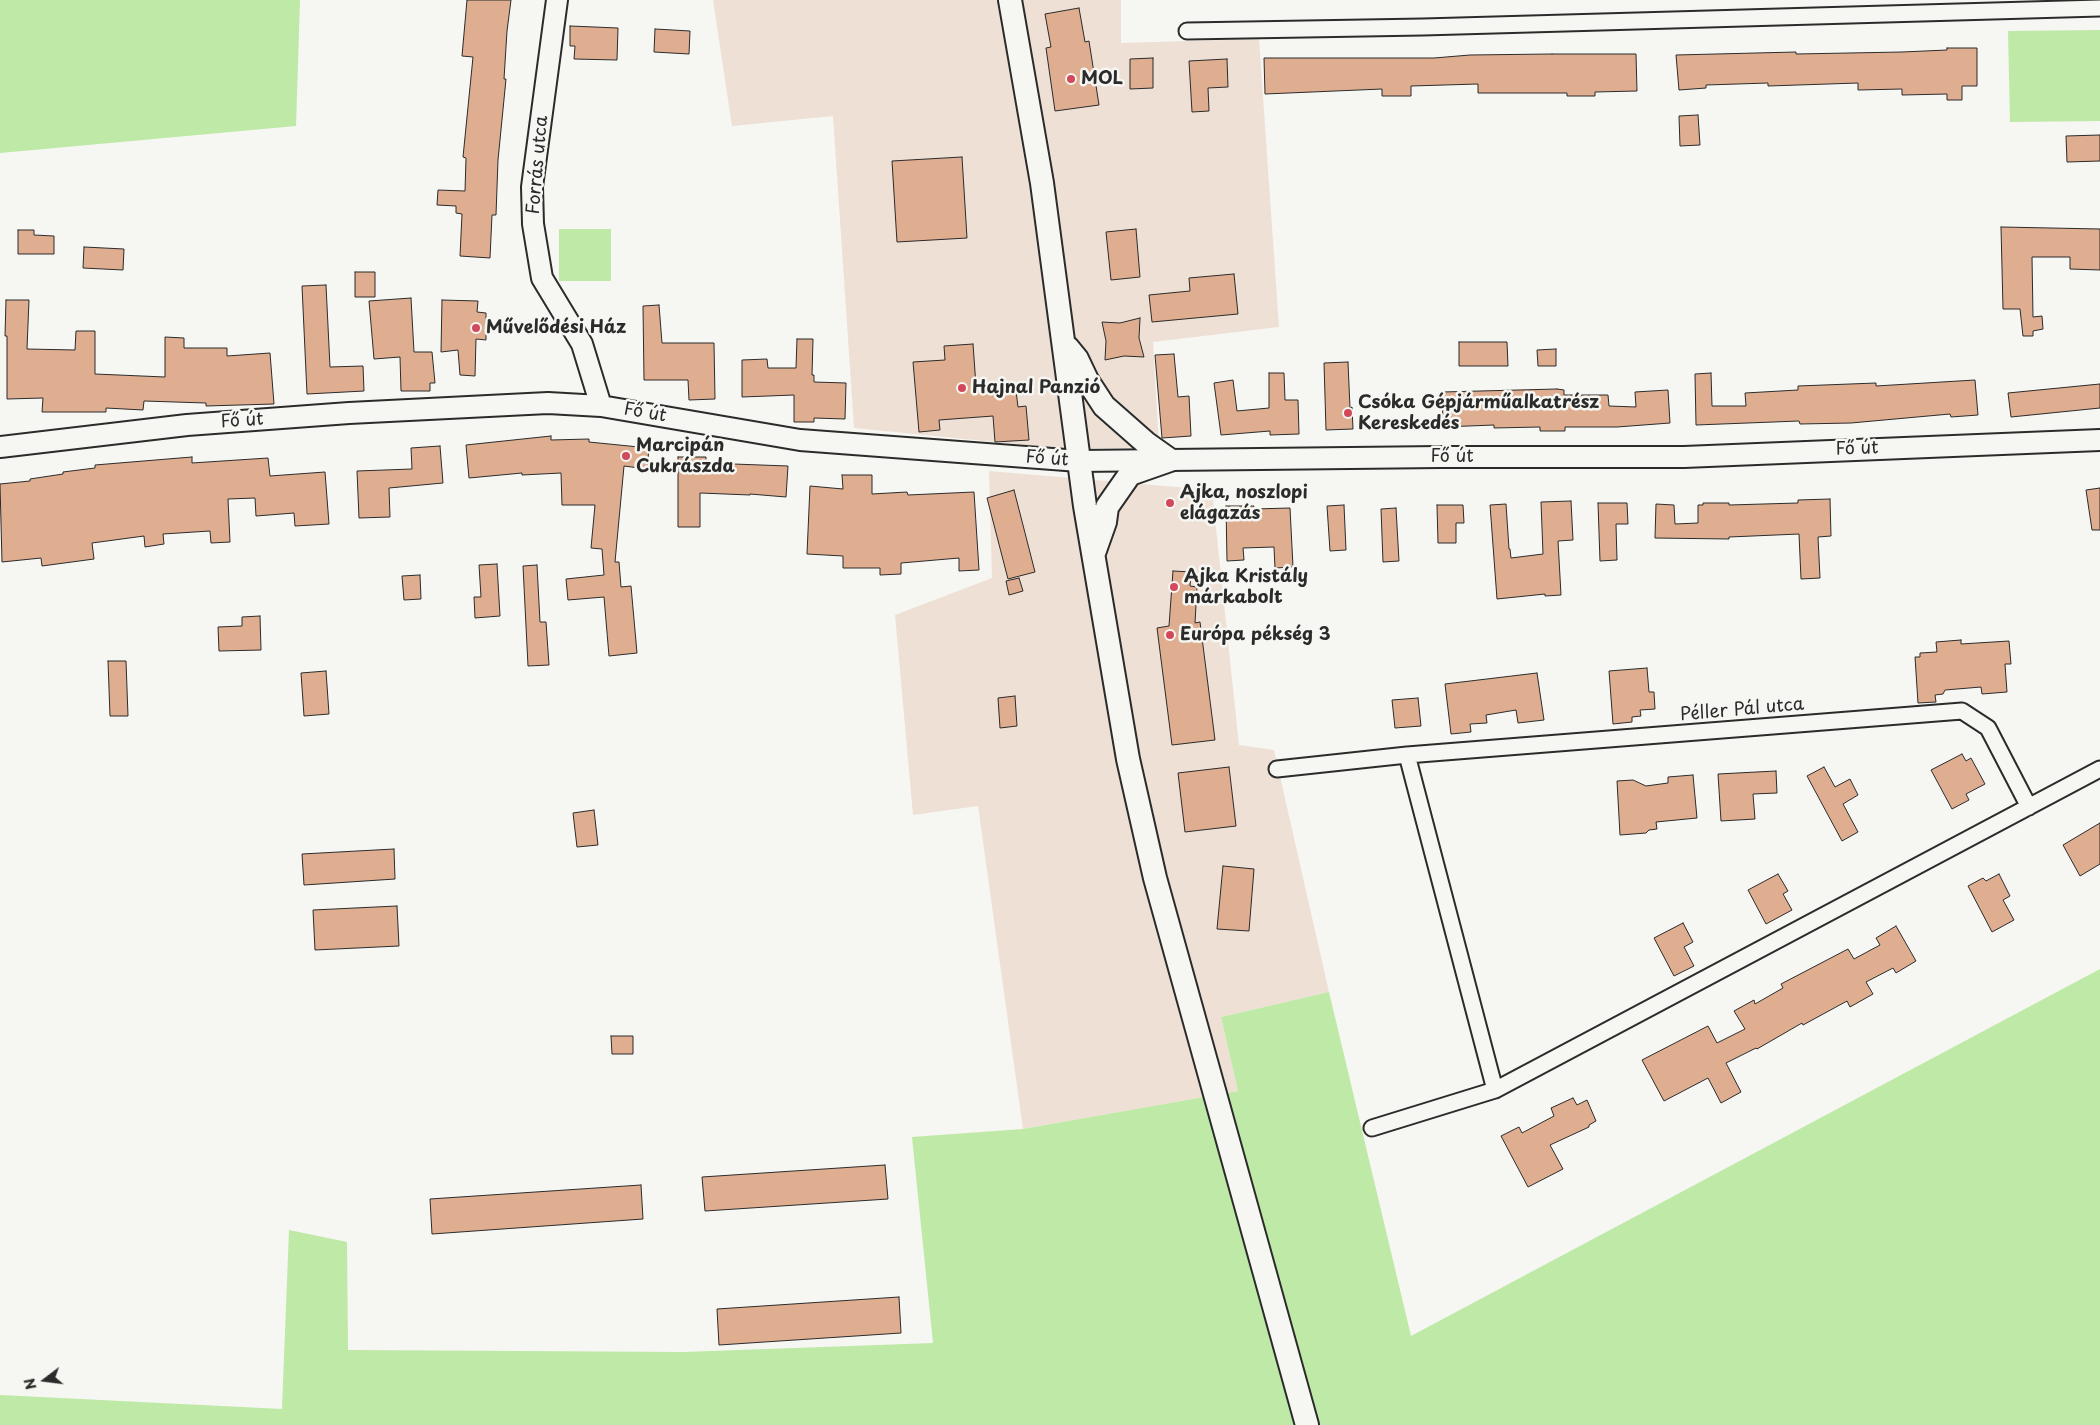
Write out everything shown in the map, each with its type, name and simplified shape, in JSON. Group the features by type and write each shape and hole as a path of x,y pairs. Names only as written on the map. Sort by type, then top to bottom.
{"main road":[{"name":"Forrás utca","path":"557,0 532,188 533,224 542,278 582,344 601,406"},
{"path":"1010,0 1040,173 1093,555 1128,759 1155,878 1307,1425"},
{"path":"1064,344 1077,359 1087,380 1104,406 1146,443 1170,460"},
{"name":"Fő út","path":"0,447 187,425 349,413 539,404 601,406 800,440 1079,461 1440,457 1684,457 2100,440"},
{"path":"1093,555 1105,522 1107,507 1130,474 1170,460"}],"street":[{"path":"1187,31 1424,27 2014,6 2100,8"},
{"name":"Péller Pál utca","path":"1277,769 1407,755 1962,711 1988,728 2029,807"},
{"path":"1407,755 1495,1090"},
{"path":"1372,1128 1495,1090 2100,769"}],"shaded area":[{"path":"713,0 1121,0 1121,43 1259,39 1279,327 1153,342 1159,447 1065,449 854,428 833,116 732,126"},
{"path":"989,471 1212,490 1239,745 1274,750 1329,992 1221,1017 1238,1091 1023,1129 978,806 913,815 895,615 992,578"}],"green space":[{"path":"0,0 300,0 296,126 0,153"},
{"path":"2100,30 2100,121 2010,122 2008,31"},
{"path":"559,229 611,229 611,281 559,281"},
{"path":"2100,969 2100,1425 0,1425 0,1395 282,1409 289,1230 347,1242 348,1350 684,1352 933,1343 912,1137 1023,1129 1238,1091 1221,1017 1329,992 1411,1336"}],"building":[{"path":"467,0 511,0 498,160 496,215 492,215 490,258 460,256 462,214 456,213 456,206 437,205 438,190 465,191 466,158 463,157 473,57 462,56"},
{"path":"1079,8 1085,42 1089,41 1099,105 1055,111 1046,48 1051,47 1045,14"},
{"path":"570,26 618,28 617,60 574,59 575,46 570,46"},
{"path":"655,29 690,31 689,54 654,52"},
{"path":"1947,48 1977,48 1977,86 1962,86 1962,100 1947,100 1947,94 1902,95 1902,89 1858,90 1858,83 1768,86 1768,83 1706,85 1706,88 1679,90 1676,55 1902,52 1947,50"},
{"path":"1636,54 1637,91 1595,92 1595,96 1567,96 1567,93 1478,93 1478,84 1411,86 1411,96 1382,96 1382,89 1265,94 1264,58 1434,58 1470,55"},
{"path":"1153,58 1153,88 1130,89 1130,59"},
{"path":"1227,59 1228,87 1208,88 1209,111 1192,112 1189,61"},
{"path":"1698,115 1700,145 1680,146 1679,116"},
{"path":"2100,135 2100,161 2067,162 2066,136"},
{"path":"962,157 967,238 897,242 892,161"},
{"path":"2001,227 2100,229 2100,270 2070,269 2070,257 2032,257 2033,317 2042,316 2043,329 2033,331 2033,336 2023,336 2020,309 2003,309"},
{"path":"1136,229 1140,277 1111,280 1106,232"},
{"path":"18,230 34,230 34,235 54,236 54,254 18,254"},
{"path":"84,247 124,249 123,270 83,268"},
{"path":"355,272 375,272 375,297 355,297"},
{"path":"1234,274 1238,314 1152,322 1149,295 1190,291 1189,278"},
{"path":"326,285 330,367 363,366 364,391 307,394 302,286"},
{"path":"411,298 414,352 432,352 435,383 430,383 430,391 401,391 400,357 374,359 369,301"},
{"path":"6,300 29,300 27,349 75,350 76,331 95,331 95,374 165,377 165,337 184,338 184,348 227,348 227,356 270,353 274,404 206,406 206,403 144,401 143,410 106,408 106,412 42,412 43,398 7,399"},
{"path":"442,300 478,301 477,312 486,313 486,340 476,339 475,376 460,375 458,350 441,352"},
{"path":"659,305 662,343 714,343 715,399 689,400 688,380 644,380 643,306"},
{"path":"1140,318 1139,338 1144,357 1124,356 1105,360 1106,341 1102,322 1120,323"},
{"path":"797,339 813,339 812,375 814,375 814,382 846,383 845,419 814,418 814,422 794,422 794,395 742,397 742,360 767,359 768,368 796,368"},
{"path":"1459,342 1507,342 1508,366 1459,366"},
{"path":"973,344 976,386 1015,383 1018,407 1026,406 1029,440 995,442 993,416 939,420 940,430 919,432 913,362 945,360 944,346"},
{"path":"1556,349 1556,366 1538,366 1537,350"},
{"path":"1174,354 1178,397 1189,396 1191,436 1162,438 1155,355"},
{"path":"1348,362 1353,429 1326,430 1324,363"},
{"path":"1269,373 1284,373 1285,400 1298,400 1299,434 1270,435 1270,431 1221,435 1214,383 1233,380 1237,411 1269,408"},
{"path":"1711,373 1712,406 1746,406 1745,393 1798,390 1798,386 1876,383 1876,386 1975,380 1978,415 1951,417 1950,414 1851,423 1800,424 1799,421 1696,425 1695,374"},
{"path":"2100,384 2100,408 2011,417 2008,393"},
{"path":"1564,390 1564,395 1608,395 1609,406 1636,407 1635,392 1668,390 1670,423 1617,427 1565,427 1565,431 1540,431 1540,427 1494,428 1494,425 1443,427 1442,392"},
{"path":"551,436 551,440 589,439 589,442 649,448 647,469 624,466 615,562 619,562 621,587 631,586 637,653 609,656 604,597 568,600 566,579 604,575 602,549 591,548 595,505 562,505 561,473 522,475 522,473 469,478 466,445"},
{"path":"440,446 443,483 389,488 390,517 359,518 357,471 412,469 411,448"},
{"path":"192,457 192,463 268,458 270,476 325,472 329,524 295,526 294,513 256,516 255,498 228,499 230,542 211,543 210,531 163,534 164,544 145,547 144,536 92,543 94,559 42,566 41,558 2,562 0,484 30,481 30,479 63,474 63,472 95,468 95,465"},
{"path":"678,457 706,457 706,463 788,466 786,497 700,493 700,527 678,527"},
{"path":"842,475 872,475 872,494 907,492 908,495 974,492 979,570 959,571 959,558 901,563 901,574 880,575 880,568 843,568 843,556 807,554 810,486 843,489"},
{"path":"2100,488 2100,530 2092,530 2086,490"},
{"path":"1014,490 1035,572 1008,579 987,498"},
{"path":"1830,499 1831,536 1818,537 1820,578 1801,579 1799,534 1729,537 1729,539 1655,538 1656,504 1674,505 1675,524 1698,523 1698,505 1703,505 1703,503 1729,503 1729,505 1798,503 1798,500"},
{"path":"1571,501 1573,540 1558,541 1561,595 1545,596 1545,594 1497,599 1490,505 1506,504 1511,558 1543,554 1541,502"},
{"path":"1598,503 1627,503 1628,524 1616,524 1617,560 1600,561"},
{"path":"1344,505 1346,550 1330,551 1327,506"},
{"path":"1437,505 1463,505 1464,523 1456,523 1456,543 1438,543"},
{"path":"1226,506 1254,506 1254,509 1290,508 1293,567 1275,568 1274,547 1243,548 1244,560 1227,561"},
{"path":"1396,508 1399,561 1383,562 1381,509"},
{"path":"497,564 500,616 475,618 474,597 481,597 479,565"},
{"path":"537,565 540,622 546,622 549,665 528,666 523,566"},
{"path":"1173,571 1191,572 1190,586 1197,587 1195,623 1200,622 1215,740 1172,745 1157,628 1169,626"},
{"path":"420,575 421,599 404,600 402,576"},
{"path":"1019,578 1023,591 1009,595 1006,581"},
{"path":"260,616 261,650 219,651 218,627 242,626 242,617"},
{"path":"1961,640 1961,644 2009,641 2011,664 2005,664 2007,692 1982,694 1981,687 1945,690 1943,694 1935,695 1936,702 1918,703 1915,657 1920,657 1920,653 1937,652 1936,642"},
{"path":"108,661 126,661 128,716 110,716"},
{"path":"1647,668 1649,692 1654,692 1655,709 1640,710 1641,716 1632,717 1632,722 1613,724 1609,671"},
{"path":"326,671 329,714 304,716 301,673"},
{"path":"1537,673 1544,720 1518,723 1516,710 1486,715 1487,723 1470,724 1471,732 1451,734 1445,684"},
{"path":"1015,696 1017,726 1000,728 998,698"},
{"path":"1418,698 1421,726 1395,728 1392,700"},
{"path":"1962,754 1966,761 1971,758 1985,784 1966,794 1969,800 1952,809 1931,770"},
{"path":"1229,767 1236,826 1185,832 1178,773"},
{"path":"1824,767 1835,787 1850,779 1858,795 1843,804 1858,832 1842,841 1807,776"},
{"path":"1776,771 1777,793 1753,794 1755,819 1721,821 1718,774"},
{"path":"1693,775 1697,818 1656,822 1657,829 1649,830 1646,833 1620,835 1617,781 1633,780 1646,786 1668,783 1668,777"},
{"path":"594,810 598,845 577,847 573,813"},
{"path":"2100,823 2100,864 2080,876 2063,845"},
{"path":"394,849 395,879 304,885 302,854"},
{"path":"1223,866 1254,869 1249,931 1217,929"},
{"path":"1778,874 1788,891 1783,894 1792,910 1766,924 1748,890"},
{"path":"1999,874 2010,896 2003,900 2014,920 1992,932 1968,886 1983,878 1986,881"},
{"path":"397,906 399,946 315,950 313,910"},
{"path":"1683,923 1693,942 1684,947 1694,966 1674,976 1654,938"},
{"path":"1896,926 1916,961 1896,973 1893,968 1866,982 1873,994 1850,1007 1847,1001 1803,1025 1802,1023 1757,1049 1726,1063 1741,1092 1721,1103 1708,1078 1664,1101 1642,1060 1708,1026 1717,1043 1745,1029 1734,1011 1754,1000 1755,1004 1783,988 1781,984 1848,949 1854,959 1880,945 1876,938"},
{"path":"611,1036 633,1036 633,1054 612,1054"},
{"path":"1573,1098 1577,1105 1587,1100 1596,1121 1589,1125 1589,1127 1550,1145 1563,1169 1528,1187 1501,1136 1519,1127 1522,1133 1554,1116 1551,1108"},
{"path":"885,1165 888,1199 705,1211 702,1177"},
{"path":"641,1185 643,1219 432,1234 430,1199"},
{"path":"899,1297 901,1333 719,1345 717,1309"}],"place":[{"name":"MOL","path":"1071,79"},
{"name":"Művelődési Ház","path":"476,328"},
{"name":"Hajnal Panzió","path":"962,388"},
{"name":"Csóka Gépjárműalkatrész Kereskedés","path":"1348,413"},
{"name":"Marcipán Cukrászda","path":"626,456"},
{"name":"Ajka, noszlopi elágazás","path":"1170,503"},
{"name":"Ajka Kristály márkabolt","path":"1174,587"},
{"name":"Európa pékség 3","path":"1170,635"}]}
